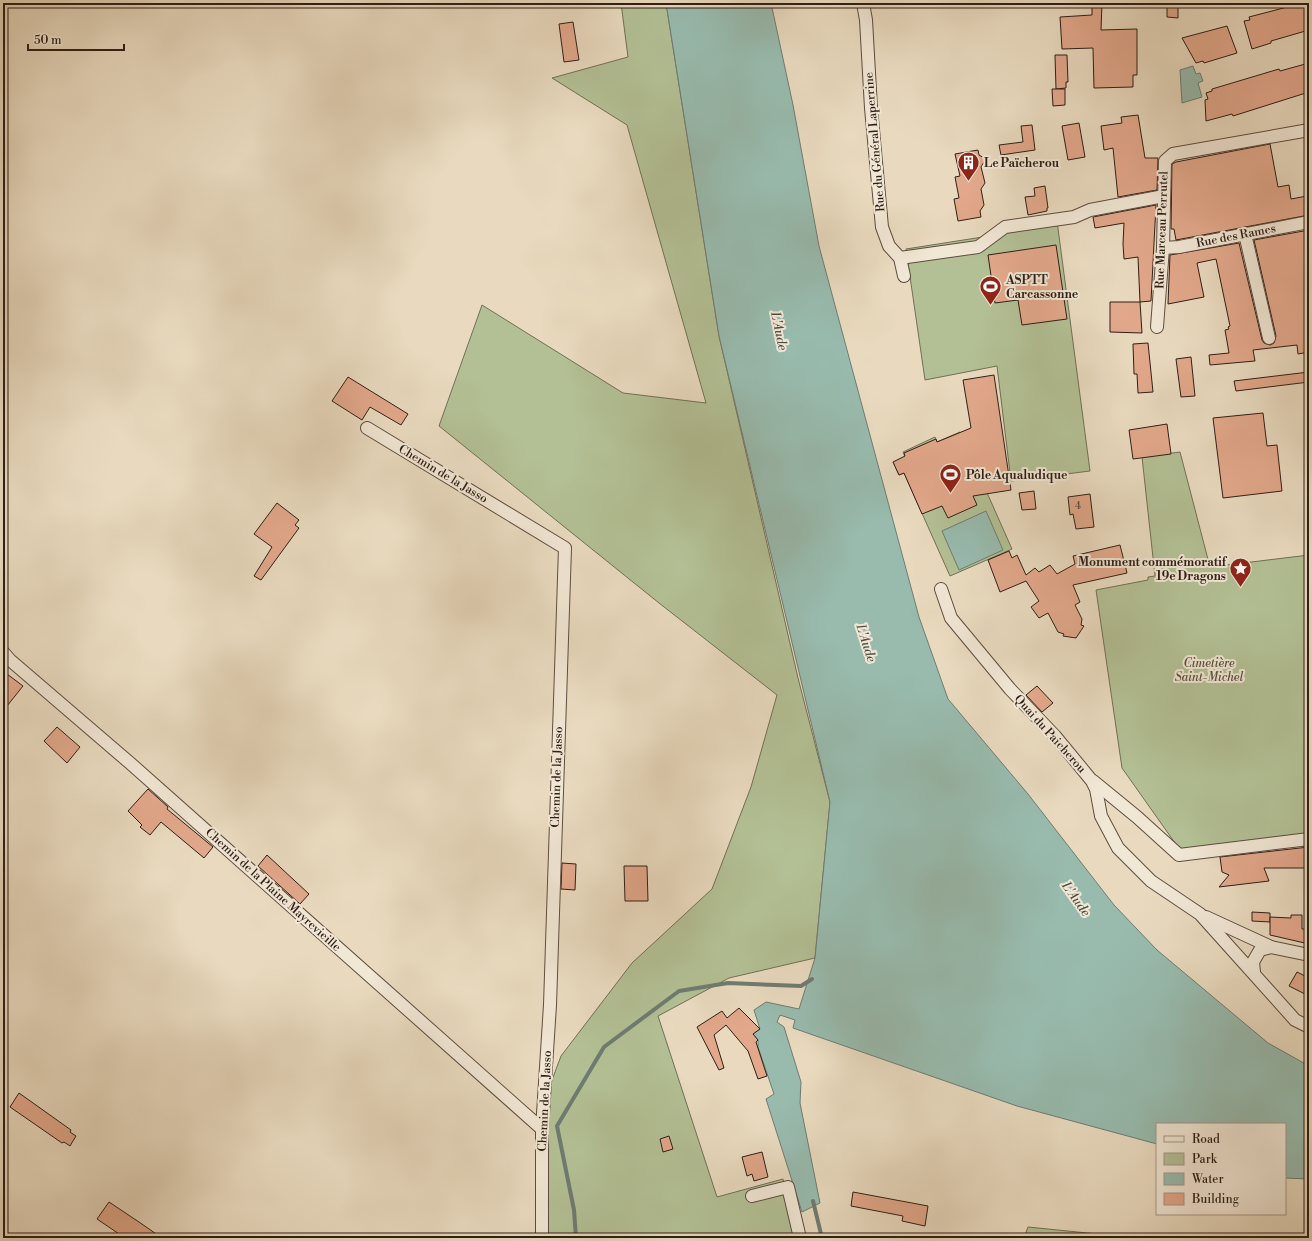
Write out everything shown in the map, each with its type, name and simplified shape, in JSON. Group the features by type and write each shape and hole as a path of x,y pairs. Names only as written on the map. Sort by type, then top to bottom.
{"street":[{"name":"Rue du Général Laperrine","path":"863,3 882,227 889,246 900,258 904,276"},
{"name":"Rue Marceau Perrutel","path":"1156,327 1163,248 1165,162 1173,154 1309,130"},
{"path":"900,258 978,248 1005,227 1074,217 1090,210 1164,196"},
{"name":"Rue des Rames","path":"1163,248 1179,247 1309,222"},
{"path":"1245,234 1269,338"},
{"name":"Chemin de la Jasso","path":"367,428 565,548 550,1005 542,1129 542,1238"},
{"name":"Quai du Paicherou","path":"941,589 951,618 1010,689 1055,736 1092,781 1096,789 1101,816 1118,848 1151,881 1200,914 1254,972 1295,1020 1309,1027"},
{"name":"Chemin de la Plaine Mayrevieille","path":"3,652 10,660 130,763 542,1129"},
{"path":"1092,781 1137,817 1179,855 1309,839"},
{"path":"1200,914 1271,947 1309,955"},
{"path":"1254,972 1253,962 1260,950 1271,947"},
{"path":"752,1196 788,1187 800,1238"}],"green space":[{"path":"621,3 666,3 719,336 798,678 830,802 815,958 729,978 658,1016 717,1197 783,1179 797,1238 546,1238 540,1112 561,1056 632,963 712,889 751,787 777,695 659,603 439,426 482,305 623,393 706,403 627,125 552,78 628,57"},
{"name":"ASPTT Carcassonne","path":"1057,221 1090,471 1011,481 997,366 925,380 906,249 989,236"},
{"name":"Pôle Aqualudique","path":"960,432 1012,549 950,576 904,473 899,475 893,462 905,457 903,452 935,437 937,442"},
{"name":"Cimetière Saint-Michel","path":"1180,452 1210,567 1309,555 1309,834 1180,850 1122,768 1096,590 1148,580 1148,577 1155,576 1142,457"},
{"path":"1028,1227 1137,1238 1024,1238"}],"water":[{"name":"L'Aude","path":"666,3 771,3 793,105 819,246 919,617 948,699 1028,794 1114,905 1157,950 1268,1043 1309,1066 1309,1179 1286,1178 1286,1123 1156,1123 1156,1144 1017,1106 793,1028 795,1020 780,1015 777,1022 784,1027 801,1082 800,1103 820,1203 802,1212 766,1099 774,1094 758,1047 758,1040 753,1034 760,1029 754,1010 766,1002 799,1009 815,958 830,802 719,336"},
{"path":"1193,66 1196,74 1200,73 1203,81 1198,83 1202,97 1182,103 1180,70"},
{"path":"986,511 1003,550 959,570 942,531"}],"building":[{"path":"1092,3 1102,3 1101,30 1137,29 1137,75 1133,75 1133,87 1094,88 1093,48 1062,49 1060,17 1092,15"},
{"path":"1167,3 1178,3 1178,18 1167,17"},
{"path":"1295,3 1309,3 1309,30 1271,41 1271,43 1252,49 1244,21 1250,20 1249,17 1295,5"},
{"path":"573,22 579,60 564,62 559,24"},
{"path":"1227,26 1237,53 1204,63 1203,61 1196,63 1182,38"},
{"path":"1055,55 1067,55 1068,82 1066,82 1066,88 1056,89"},
{"path":"1309,63 1309,92 1233,116 1232,114 1206,121 1205,100 1208,99 1206,93 1212,91 1212,89 1279,69 1280,71"},
{"path":"1052,89 1065,89 1065,105 1053,106"},
{"path":"1138,115 1145,158 1158,158 1157,190 1118,197 1113,148 1104,150 1101,126 1122,123 1121,117"},
{"path":"1079,123 1085,157 1068,160 1062,126"},
{"path":"1032,125 1035,150 1001,155 999,145 1023,142 1021,126"},
{"path":"1270,144 1278,187 1289,185 1291,199 1307,196 1309,215 1176,240 1174,229 1171,229 1172,164"},
{"name":"Le Païcherou","path":"978,150 979,155 986,159 981,167 985,183 981,189 984,205 980,211 981,217 958,221 954,199 959,198 955,177 960,176 955,154"},
{"path":"1045,186 1048,208 1047,211 1028,215 1025,197 1035,196 1034,188"},
{"path":"1156,205 1151,301 1140,302 1138,257 1124,259 1124,223 1095,228 1093,217"},
{"path":"1309,230 1309,250 1306,251 1309,264 1309,352 1298,354 1297,345 1253,350 1255,361 1210,365 1209,355 1229,353 1225,330 1229,329 1228,327 1230,326 1216,259 1197,263 1204,297 1168,304 1170,255 1239,243 1262,340 1264,343 1270,345 1274,343 1276,336 1254,240"},
{"path":"1056,245 1067,319 1022,325 1018,300 995,303 988,255"},
{"path":"1110,302 1140,302 1142,333 1110,332"},
{"path":"1148,343 1153,392 1138,393 1137,374 1134,374 1133,344"},
{"path":"1191,357 1195,396 1181,397 1176,359"},
{"path":"1309,372 1309,382 1236,391 1234,381"},
{"path":"994,375 1011,490 973,496 977,505 948,518 942,506 922,514 904,473 899,475 893,462 905,456 904,453 936,439 937,442 971,428 963,380"},
{"path":"348,377 408,414 401,425 370,407 362,420 332,401"},
{"path":"1263,413 1267,446 1277,445 1282,491 1223,498 1213,418"},
{"path":"1167,424 1171,454 1133,459 1129,430"},
{"path":"1034,491 1036,509 1022,510 1019,493"},
{"path":"1090,494 1094,527 1076,529 1073,514 1070,515 1068,497"},
{"path":"277,503 299,520 295,525 299,528 261,580 254,576 272,547 254,534"},
{"path":"1120,545 1127,573 1073,585 1080,602 1075,605 1082,619 1081,625 1084,626 1076,638 1063,636 1064,634 1058,632 1048,613 1039,618 1031,607 1039,601 1026,581 1000,592 988,560 1009,551 1012,558 1017,555 1026,575 1035,568 1039,572 1050,565 1057,574 1075,564 1073,556"},
{"path":"3,671 23,686 3,711"},
{"path":"1037,686 1053,703 1042,712 1026,695"},
{"path":"57,727 80,747 67,763 44,741"},
{"path":"148,789 168,807 167,809 213,847 204,858 161,822 150,835 140,827 142,825 128,811"},
{"path":"1309,847 1309,868 1264,868 1269,881 1219,887 1229,875 1222,872 1220,857"},
{"path":"267,855 309,894 300,904 258,866"},
{"path":"562,863 576,864 575,890 561,889"},
{"path":"624,866 647,866 648,901 625,901"},
{"path":"1252,912 1270,913 1270,922 1252,921"},
{"path":"1291,915 1302,915 1302,929 1309,929 1309,944 1270,935 1270,917 1291,918"},
{"path":"1297,972 1309,978 1309,996 1289,986"},
{"path":"739,1008 760,1029 753,1034 758,1040 756,1042 767,1076 758,1079 748,1051 726,1025 714,1035 724,1068 719,1070 697,1027 722,1011 727,1018"},
{"path":"19,1093 71,1130 70,1132 76,1136 70,1146 64,1142 62,1143 10,1107"},
{"path":"669,1136 673,1149 663,1152 660,1139"},
{"path":"762,1152 768,1177 754,1181 752,1174 747,1176 742,1157"},
{"path":"853,1192 928,1206 925,1226 902,1221 903,1216 851,1206"},
{"path":"109,1202 162,1238 125,1238 97,1219"}],"waterway":[{"path":"576,1238 574,1210 557,1126 604,1047 679,991 728,983 801,986 812,979"},
{"path":"813,1201 822,1238"}],"place":[{"name":"Le Païcherou","path":"968,182"},
{"name":"ASPTT Carcassonne","path":"991,306"},
{"name":"Pôle Aqualudique","path":"951,494"},
{"name":"Monument commémoratif 19e Dragons","path":"1241,588"}]}
